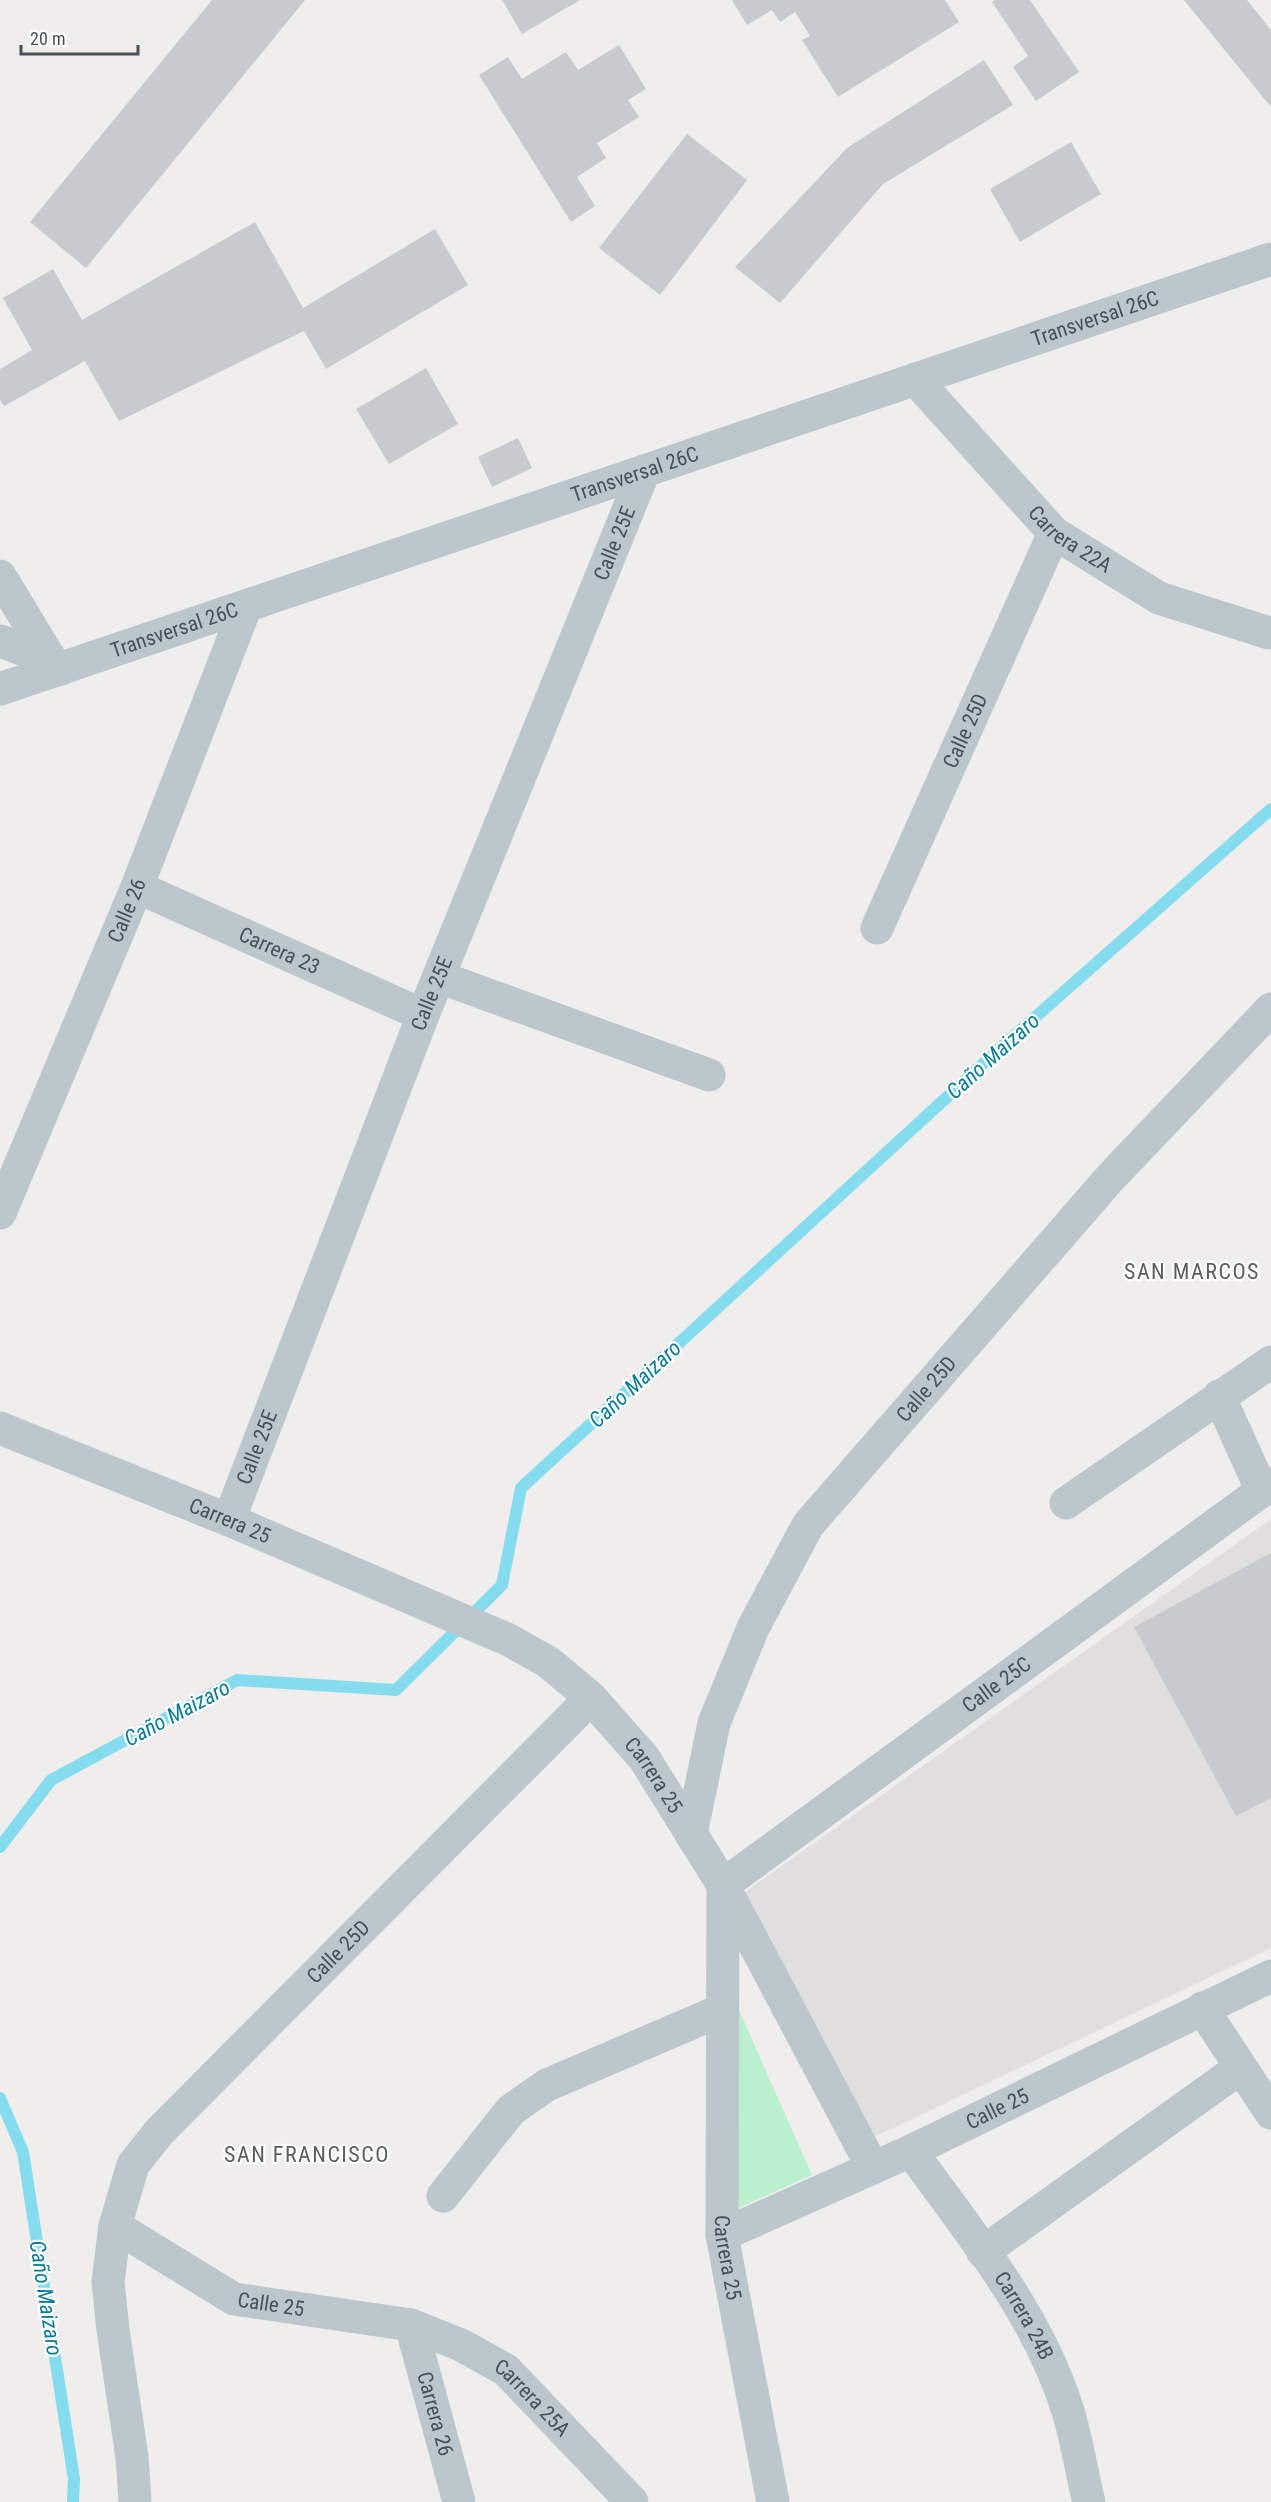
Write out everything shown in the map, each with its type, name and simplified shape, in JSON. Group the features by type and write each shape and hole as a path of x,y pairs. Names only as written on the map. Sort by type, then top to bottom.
{"street":[{"name":"Transversal 26C","path":"0,689 56,664 246,606 1271,259"},
{"name":"Carrera 22A","path":"915,379 1054,533 1159,598 1269,633"},
{"name":"Calle 25E","path":"229,1520 423,1015 644,471"},
{"name":"Calle 25D","path":"877,928 1054,533"},
{"path":"0,576 56,664"},
{"name":"Calle 26","path":"0,1213 137,887 246,606"},
{"path":"0,641 56,664"},
{"name":"Carrera 23","path":"137,887 423,1015"},
{"path":"439,977 709,1075"},
{"name":"Calle 25D","path":"691,1834 714,1723 753,1628 808,1525 1111,1177 1271,1009"},
{"path":"1066,1503 1271,1362"},
{"path":"1219,1396 1266,1487"},
{"name":"Carrera 25","path":"0,1428 229,1520 491,1632 548,1662 591,1698 644,1758 723,1885 722,2235 773,2502"},
{"name":"Calle 25C","path":"723,1885 1266,1487"},
{"name":"Calle 25D","path":"115,2226 133,2165 159,2132 591,1698"},
{"path":"723,1885 873,2168"},
{"name":"Calle 25","path":"722,2235 911,2151 1271,1976"},
{"path":"1202,2008 1271,2113"},
{"path":"443,2196 511,2110 546,2085 722,2010"},
{"path":"983,2252 1240,2068"},
{"name":"Carrera 24B","path":"911,2151 1009,2288 1031,2326 1051,2366 1067,2407 1089,2502"},
{"path":"115,2226 108,2282 112,2330 132,2457 135,2502"},
{"name":"Calle 25","path":"115,2226 234,2299 411,2325"},
{"name":"Carrera 26","path":"411,2325 459,2502"},
{"name":"Carrera 25A","path":"411,2325 462,2345 506,2370 632,2502"}],"shaded area":[{"path":"1271,1519 1271,1948 870,2139 745,1892"}],"green space":[{"path":"730,1990 812,2175 734,2210"}],"building":[{"path":"212,0 305,0 86,268 30,222"},
{"path":"502,0 580,0 522,34"},
{"path":"732,0 945,0 959,22 838,97 802,40 810,36 795,12 780,22 772,10 747,25"},
{"path":"995,0 1030,0 1079,72 1036,101 1013,67 1028,56 992,2"},
{"path":"1184,0 1247,0 1271,30 1271,107"},
{"path":"619,45 646,89 628,100 639,117 597,143 606,158 577,177 595,206 571,222 479,75 508,57 522,79 566,52 578,70"},
{"path":"984,60 1013,105 883,184 780,303 735,267 847,148"},
{"path":"687,134 747,180 660,295 599,248"},
{"path":"1071,142 1101,194 1020,242 990,189"},
{"path":"255,222 303,308 435,229 468,285 326,369 304,331 119,421 85,361 4,406 0,400 0,369 32,350 3,298 53,269 82,320"},
{"path":"426,368 458,424 389,464 356,409"},
{"path":"518,438 532,468 492,487 478,457"},
{"path":"1271,1553 1271,1798 1236,1816 1134,1627"}],"waterway":[{"name":"Caño Maizaro","path":"0,1847 51,1780 237,1680 396,1690 502,1585 521,1488 1007,1042 1271,809"},
{"name":"Caño Maizaro","path":"0,2098 23,2152 74,2479 73,2502"}],"district":[{"name":"SAN MARCOS","path":"1192,1271"},
{"name":"SAN FRANCISCO","path":"307,2154"}]}
